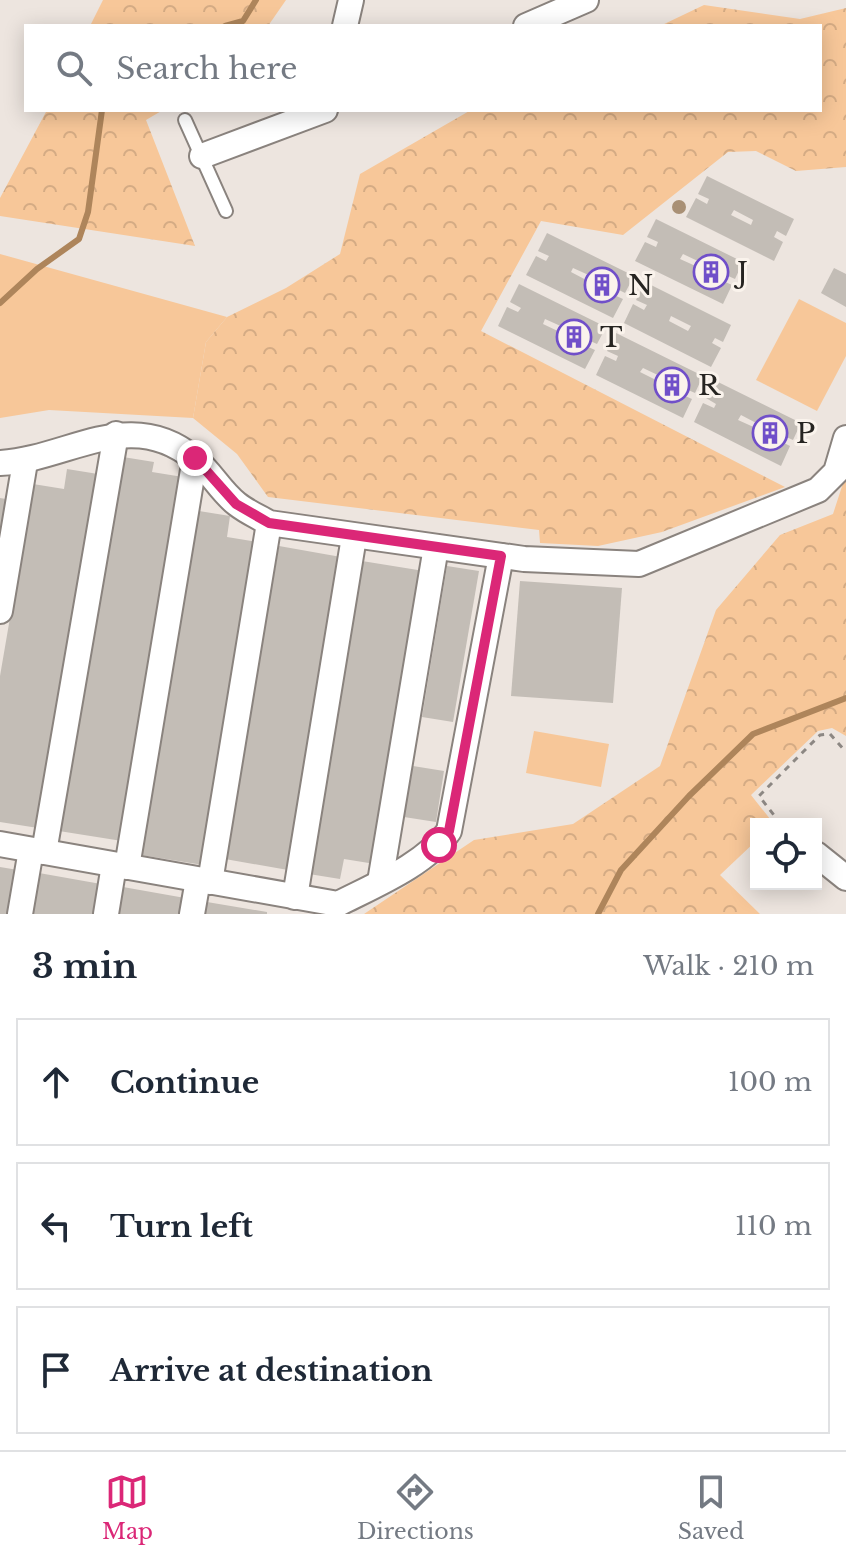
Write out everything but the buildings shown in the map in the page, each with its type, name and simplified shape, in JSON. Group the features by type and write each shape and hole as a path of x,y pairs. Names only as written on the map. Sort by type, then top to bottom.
{"street":[{"path":"345,24 351,0"},
{"path":"531,24 586,0"},
{"path":"202,156 320,112"},
{"path":"20,914 38,851 116,434"},
{"path":"0,463 25,462 116,434 154,435 195,458 236,504 269,523 501,556 639,564 818,490 836,472 846,438"},
{"path":"106,914 121,866 195,458"},
{"path":"0,611 25,462"},
{"path":"192,914 204,881 269,523"},
{"path":"284,902 354,537"},
{"path":"380,882 436,547"},
{"path":"0,844 204,881 284,902 337,909 439,845 449,831 501,556"},
{"path":"822,859 846,878"}],"lane":[{"path":"185,120 226,211"}],"path":[{"path":"776,818 759,796 820,735 830,734 846,752"}],"green space":[{"path":"103,0 286,0 269,24 91,24"},
{"path":"704,5 800,19 846,8 846,167 796,171 756,151 728,152 623,235 541,221 481,331 785,487 662,532 598,546 540,543 539,530 268,497 237,454 193,418 206,342 227,317 286,288 340,254 360,174 468,112 822,112 822,24 664,24"},
{"path":"46,112 160,112 146,120 195,246 0,216 0,198"},
{"path":"0,254 227,317 206,342 193,418 49,410 0,418"},
{"path":"799,299 846,323 846,356 817,411 756,380"},
{"path":"846,474 846,736 832,728 818,731 751,795 769,818 750,818 750,847 720,875 760,914 364,914 474,840 573,824 660,766 716,610 780,535 833,514"},
{"path":"534,731 609,744 601,787 526,773"}],"waterway":[{"path":"232,24 243,21 256,0"},
{"path":"0,303 37,269 79,239 88,212 102,112"},
{"path":"598,914 621,870 689,796 753,734 846,698"}],"place":[{"name":"J","path":"711,272"},
{"name":"N","path":"602,285"},
{"name":"T","path":"574,337"},
{"name":"R","path":"672,385"},
{"name":"P","path":"770,433"}],"route":[{"path":"195,458 236,504 269,523 501,556 449,831 439,845"}]}
